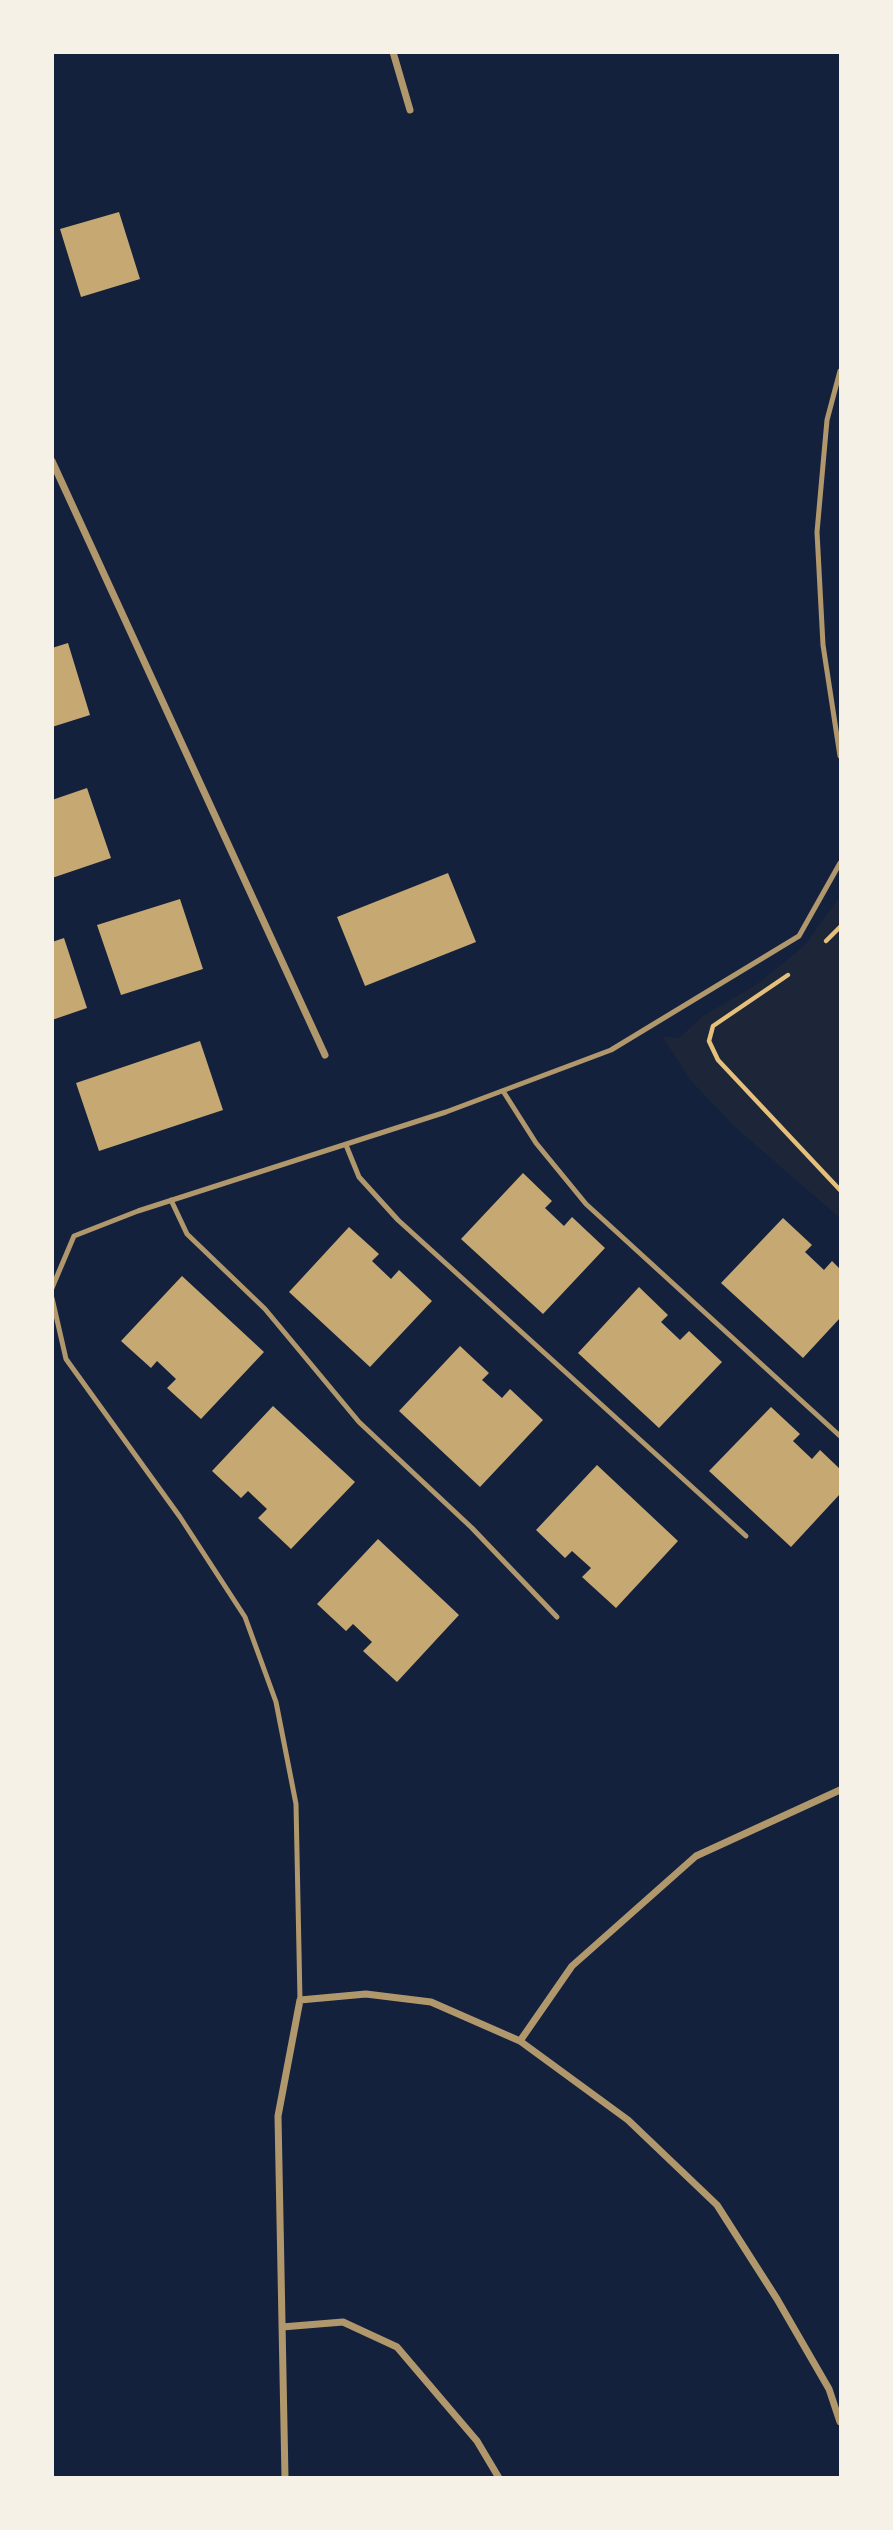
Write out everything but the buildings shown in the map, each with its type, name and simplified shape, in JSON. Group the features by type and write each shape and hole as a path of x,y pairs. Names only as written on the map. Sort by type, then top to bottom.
{"street":[{"path":"393,52 410,110"},
{"path":"52,461 325,1055"},
{"path":"520,2041 572,1966 696,1856 841,1790"},
{"path":"285,2477 278,2116 300,2000 366,1994 431,2001 520,2041 628,2120 717,2205 829,2389 841,2422"},
{"path":"282,2327 343,2322 397,2347 477,2441 499,2477"}],"lane":[{"path":"841,371 827,419 817,532 824,645 841,756"},
{"path":"52,1288 74,1236 171,1200 346,1145 503,1091 611,1050 799,936 841,863"},
{"path":"503,1091 536,1143 586,1204 841,1436"},
{"path":"346,1145 359,1177 398,1220 746,1536"},
{"path":"171,1200 187,1234 265,1309 359,1422 472,1528 557,1617"},
{"path":"52,1298 66,1359 180,1517 245,1617 276,1702 296,1804 300,2000"}],"path":[{"path":"821,947 841,927"},
{"path":"796,969 713,1026 709,1041 718,1060 841,1190"}],"shaded area":[{"path":"840,897 840,1218 735,1127 692,1082 662,1036 679,1038 703,1016 756,985 804,946"}]}
